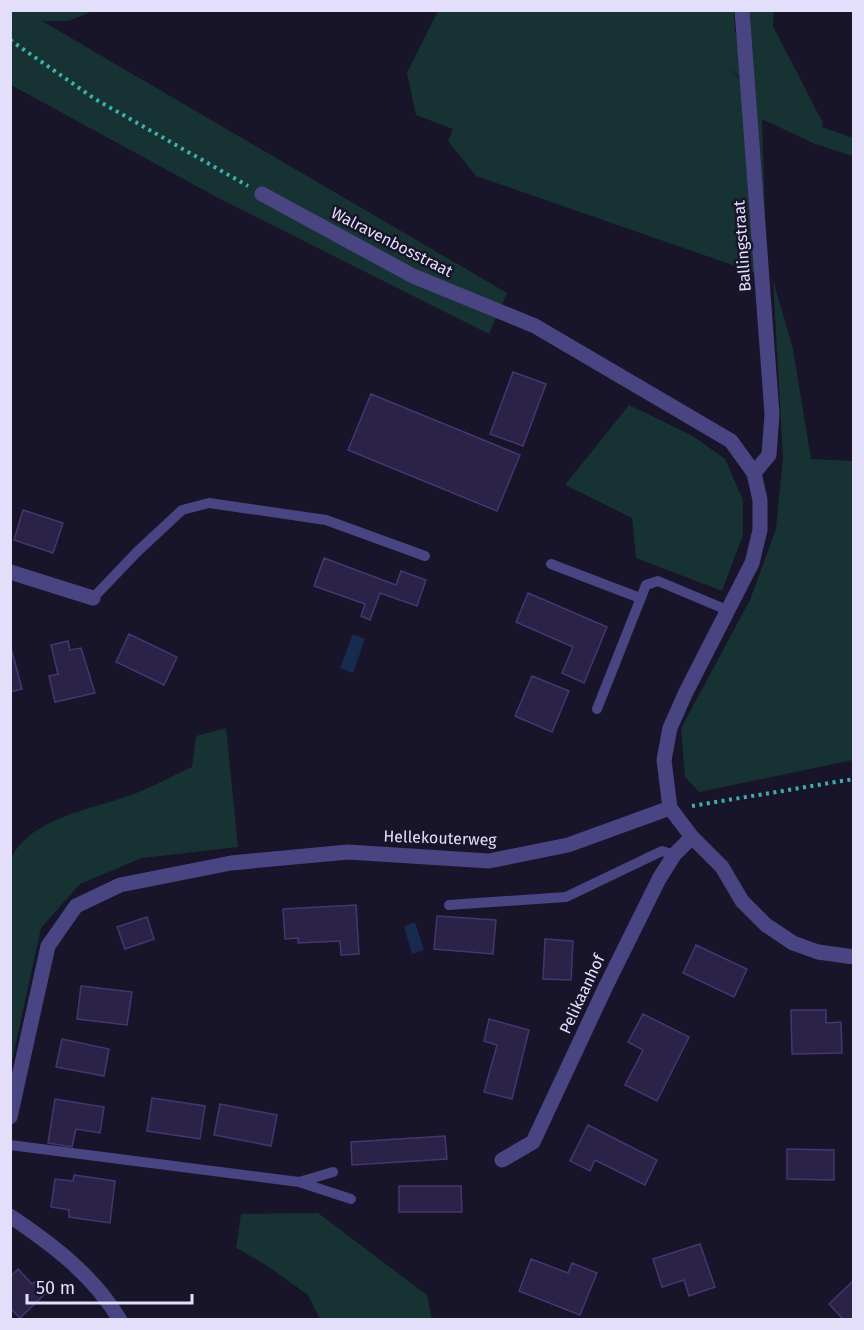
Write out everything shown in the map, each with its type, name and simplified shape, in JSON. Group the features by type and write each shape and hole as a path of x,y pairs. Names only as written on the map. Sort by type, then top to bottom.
{"street":[{"name":"Ballingstraat","path":"742,10 772,414 769,455 754,473"},
{"name":"Walravenbosstraat","path":"262,194 413,276 535,326 731,441 754,473"},
{"path":"754,473 760,500 759,530 752,563 670,728 664,760 670,808 692,837 722,867 742,901 766,925 793,943 818,952 854,957"},
{"path":"10,572 93,598"},
{"name":"Hellekouterweg","path":"10,1117 48,945 76,906 120,885 231,863 348,852 489,861 568,845 670,808"},
{"name":"Pelikaanhof","path":"502,1160 533,1142 606,986 674,855 692,837"},
{"path":"10,1216 61,1252 82,1271 120,1320"}],"lane":[{"path":"93,598 182,510 209,503 326,519 426,556"},
{"path":"551,564 640,598"},
{"path":"597,710 645,585 658,581 727,610"},
{"path":"450,905 566,897 662,851 674,855"},
{"path":"10,1145 299,1182 351,1199"},
{"path":"299,1182 333,1172"}],"path":[{"path":"10,40 95,99 262,194"},
{"path":"670,808 854,779"}],"green space":[{"path":"10,11 93,11 68,21 42,21 507,293 489,334 222,200 11,85"},
{"path":"438,11 734,11 735,30 748,84 728,68 754,93 749,11 774,11 773,26 823,123 822,127 853,138 853,156 815,144 762,119 767,277 476,176 448,141 453,129 416,115 407,73"},
{"path":"773,280 793,349 811,459 853,461 853,760 699,792 685,777 681,728 750,600 776,529 783,458"},
{"path":"629,405 693,436 725,459 743,500 743,535 722,591 636,558 632,518 565,485"},
{"path":"226,728 238,847 142,858 80,884 41,928 11,1066 10,861 19,846 45,825 79,811 136,793 192,767 196,736"},
{"path":"318,1213 427,1295 432,1319 320,1319 308,1295 266,1265 236,1248 241,1214"}],"water":[{"path":"353,634 365,639 353,673 340,668"},
{"path":"415,922 424,950 412,954 404,926"}],"building":[{"path":"513,372 546,384 523,446 490,434"},
{"path":"371,394 520,455 497,511 348,450"},
{"path":"23,510 63,523 53,553 14,540"},
{"path":"324,558 396,585 401,571 426,580 417,606 380,593 370,620 361,616 365,604 314,586"},
{"path":"528,593 607,627 584,683 562,673 573,647 516,622"},
{"path":"129,634 177,657 164,685 116,662"},
{"path":"68,641 70,650 81,648 95,693 55,702 49,676 58,674 51,645"},
{"path":"10,644 22,689 10,692"},
{"path":"532,676 569,691 552,732 515,716"},
{"path":"356,905 359,954 341,955 340,941 298,943 298,938 285,939 283,909"},
{"path":"437,916 496,920 493,954 434,949"},
{"path":"147,917 154,939 125,949 117,927"},
{"path":"545,939 573,941 571,980 543,979"},
{"path":"696,945 747,969 734,997 683,973"},
{"path":"81,986 132,992 127,1025 77,1019"},
{"path":"791,1010 826,1010 826,1023 841,1022 842,1053 792,1054"},
{"path":"643,1014 689,1037 657,1101 625,1085 643,1050 628,1042"},
{"path":"489,1019 529,1030 512,1099 484,1092 497,1045 484,1041"},
{"path":"62,1039 109,1049 104,1076 56,1067"},
{"path":"152,1098 205,1106 200,1139 147,1131"},
{"path":"55,1099 104,1107 100,1133 76,1129 72,1147 48,1143"},
{"path":"220,1104 277,1115 271,1146 214,1135"},
{"path":"588,1125 657,1160 645,1185 595,1160 590,1171 570,1161"},
{"path":"445,1136 447,1159 352,1165 351,1142"},
{"path":"787,1149 834,1150 834,1180 787,1179"},
{"path":"74,1175 115,1181 110,1223 69,1217 69,1210 51,1207 55,1179 73,1181"},
{"path":"399,1186 461,1186 462,1212 399,1212"},
{"path":"700,1244 715,1287 689,1296 684,1280 662,1287 653,1259"},
{"path":"531,1259 568,1273 572,1263 597,1273 580,1315 519,1291"},
{"path":"18,1269 32,1284 36,1281 47,1292 20,1318 10,1308 10,1277"},
{"path":"854,1280 854,1320 844,1320 829,1304"}]}
